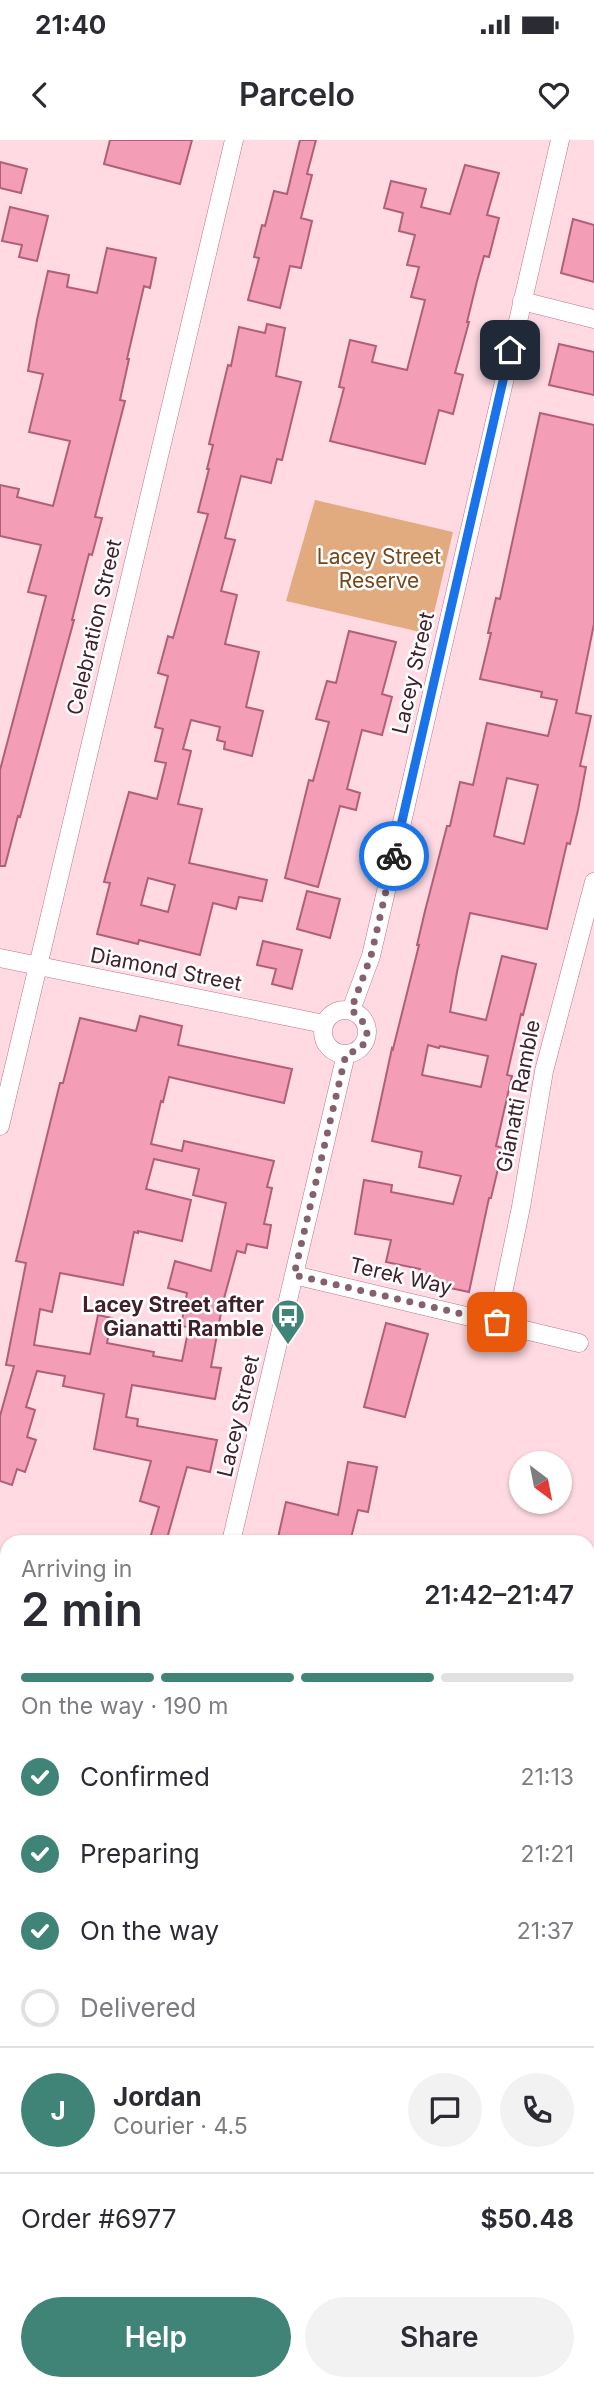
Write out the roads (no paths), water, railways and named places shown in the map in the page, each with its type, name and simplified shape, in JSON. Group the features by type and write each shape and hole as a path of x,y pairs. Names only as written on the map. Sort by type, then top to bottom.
{"street":[{"name":"Celebration Street","path":"0,1126 234,140"},
{"name":"Lacey Street","path":"351,1010 372,949 560,140"},
{"path":"522,301 594,319"},
{"name":"Gianatti Ramble","path":"497,1322 521,1207 544,1071 594,881"},
{"name":"Diamond Street","path":"0,958 324,1024"},
{"path":"341,1009 351,1010 363,1018 367,1029 366,1041 359,1049 346,1054 331,1050 324,1040 324,1024 330,1015 341,1009"},
{"name":"Lacey Street","path":"234,1535 346,1054"},
{"name":"Terek Way","path":"294,1275 579,1343"}],"place":[{"name":"Lacey Street after Gianatti Ramble","path":"288,1346"}],"park label":[{"name":"Lacey Street Reserve","path":"379,568"}]}
